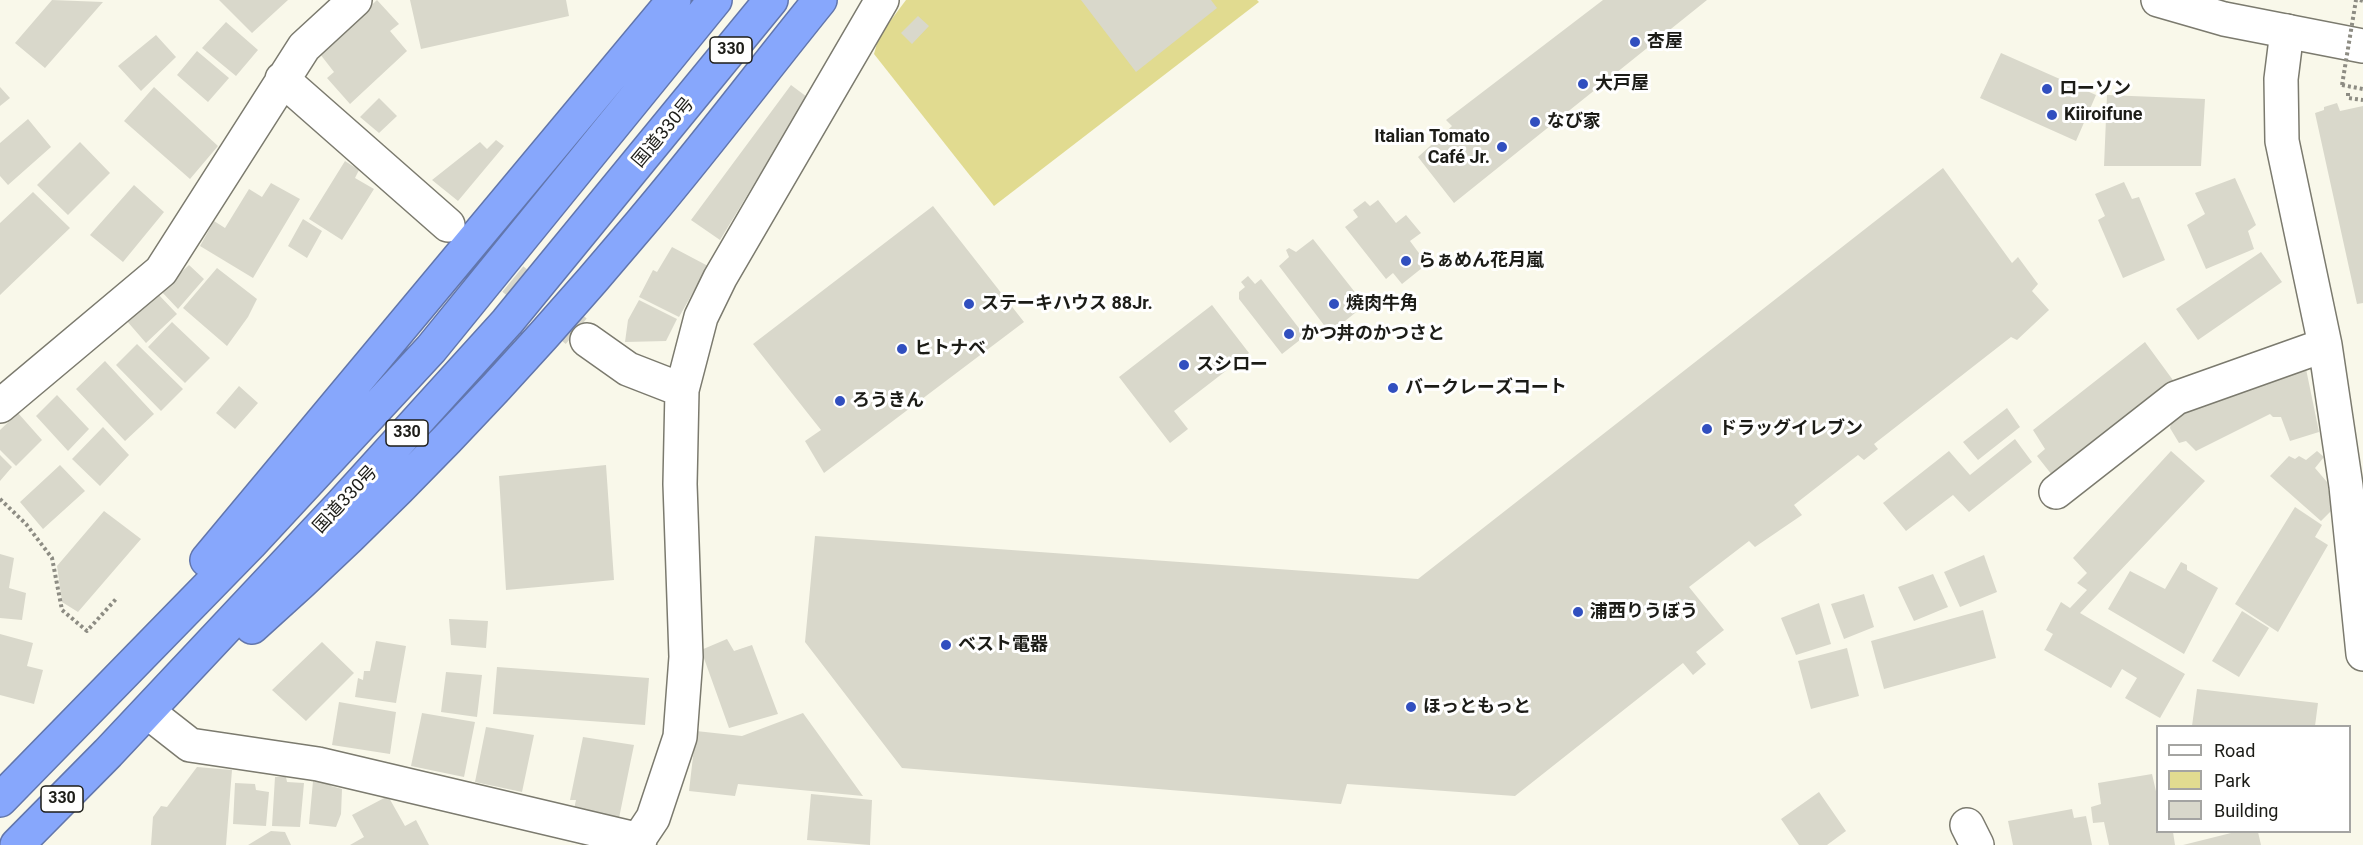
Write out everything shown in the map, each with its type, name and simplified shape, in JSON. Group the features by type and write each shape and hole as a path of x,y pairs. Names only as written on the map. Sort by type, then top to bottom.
{"highway":[{"path":"78,721 215,550 674,0"},
{"name":"330","path":"0,801 250,544 431,349 715,0"},
{"name":"国道330号","path":"17,845 108,753 341,505 507,322 771,0"},
{"path":"108,753 153,716 338,551 518,364 642,222 820,0"}],"street":[{"path":"0,406 162,271 304,47 355,0"},
{"path":"153,716 190,745 318,764 637,842 653,818 680,737 686,657 680,484 682,390 702,317 720,278 882,0"},
{"path":"2158,0 2224,18 2363,46"},
{"path":"2287,32 2281,79 2282,141 2325,345 2346,486 2363,654"},
{"path":"282,79 447,225"},
{"path":"587,340 628,369 682,390"},
{"path":"2055,492 2176,398 2325,345"}],"path":[{"path":"2360,0 2342,85 2363,89"},
{"path":"2348,93 2348,98 2363,100"},
{"path":"0,500 26,524 52,558 62,610 87,631 116,599"}],"green space":[{"path":"906,0 1257,0 1259,2 994,206 874,54 879,36"}],"building":[{"path":"52,0 103,2 45,68 15,43"},
{"path":"219,0 288,0 252,33"},
{"path":"377,0 399,24 390,31 407,51 350,104 327,78 334,72 320,54"},
{"path":"410,0 566,0 569,16 421,49"},
{"path":"1081,0 1211,0 1217,8 1136,72"},
{"path":"1603,0 1707,0 1454,203 1418,157 1452,126 1446,120"},
{"path":"918,16 929,26 912,44 901,33"},
{"path":"226,22 258,50 236,76 202,48"},
{"path":"156,35 176,57 141,91 118,66"},
{"path":"197,51 229,78 208,102 177,75"},
{"path":"2001,53 2096,95 2076,141 1980,98"},
{"path":"791,85 807,97 720,240 691,220"},
{"path":"0,87 10,98 0,106"},
{"path":"154,87 218,146 190,179 124,121"},
{"path":"2107,95 2205,99 2201,166 2104,166"},
{"path":"379,98 397,116 379,133 360,117"},
{"path":"2337,103 2340,111 2363,106 2363,303 2357,304 2315,113"},
{"path":"28,119 51,147 8,185 0,176 0,143"},
{"path":"496,140 504,146 458,201 432,180 480,142 487,149"},
{"path":"80,142 110,173 68,215 37,185"},
{"path":"345,161 359,170 355,178 374,189 342,240 309,219"},
{"path":"1943,168 2012,263 2018,257 2038,284 2032,291 2049,310 2017,340 2011,337 1874,444 1878,449 1864,460 1858,455 1794,505 1802,515 1755,547 1749,541 1689,587 1724,630 1696,652 1706,664 1693,675 1683,663 1515,796 1347,784 1341,804 902,768 805,642 815,536 1418,579"},
{"path":"2235,178 2256,225 2248,231 2254,249 2206,269 2187,225 2205,214 2195,193"},
{"path":"2124,182 2132,199 2139,197 2165,260 2123,278 2098,220 2105,216 2095,194"},
{"path":"271,183 300,199 253,278 200,246 214,221 225,228 249,189 262,197"},
{"path":"134,185 164,212 123,262 90,235"},
{"path":"33,192 70,228 0,295 0,223"},
{"path":"1378,200 1396,223 1406,215 1421,233 1410,241 1427,264 1402,284 1393,273 1386,279 1345,227 1358,217 1353,210 1365,201 1370,206"},
{"path":"933,206 1024,322 824,473 805,441 821,430 753,344"},
{"path":"303,219 322,231 307,258 288,246"},
{"path":"1313,239 1365,305 1330,333 1279,266 1289,257 1286,250 1289,248 1296,252"},
{"path":"672,247 708,266 679,317 639,297 653,270 657,272"},
{"path":"2261,252 2282,282 2198,340 2176,309"},
{"path":"189,265 204,279 178,309 161,291"},
{"path":"217,268 257,299 248,317 227,346 183,308"},
{"path":"1248,276 1255,284 1261,279 1305,336 1282,354 1239,299 1239,292 1245,287 1241,282"},
{"path":"158,294 177,314 146,343 126,320"},
{"path":"639,300 677,319 666,341 625,342 628,320"},
{"name":"スシロー","path":"1212,305 1249,353 1174,411 1188,429 1170,443 1119,377"},
{"path":"172,322 210,358 185,383 148,347"},
{"path":"2145,342 2178,387 2052,475 2037,456 2045,449 2033,430"},
{"path":"137,344 183,389 161,411 116,365"},
{"path":"105,361 154,414 125,441 76,389"},
{"path":"2305,364 2319,432 2290,441 2281,417 2273,417 2270,414 2196,451 2186,441 2179,443 2170,428 2173,415"},
{"path":"239,386 258,403 235,429 216,413"},
{"path":"57,395 89,429 68,451 36,416"},
{"path":"2007,408 2020,427 1978,460 1963,442"},
{"path":"18,413 42,440 16,466 0,450 0,430"},
{"path":"103,427 129,455 100,486 72,459"},
{"path":"2015,439 2032,462 1969,512 1953,495 1906,531 1883,503 1949,451 1970,475"},
{"path":"2171,451 2205,481 2080,613 2185,674 2160,718 2125,698 2137,678 2122,669 2111,688 2044,650 2053,634 2046,630 2061,602 2070,608 2087,590 2077,583 2087,573 2073,558"},
{"path":"2317,451 2324,457 2315,468 2327,482 2332,510 2321,521 2270,476 2289,456 2295,459 2299,456 2306,460"},
{"path":"0,455 12,467 0,481"},
{"path":"60,465 85,491 43,529 20,502"},
{"path":"606,465 614,580 506,590 499,476"},
{"path":"2295,507 2322,525 2315,537 2328,545 2278,632 2235,604"},
{"path":"104,511 141,539 78,612 62,602 57,566"},
{"path":"0,554 14,558 9,588 26,593 22,620 0,618"},
{"path":"1984,555 1997,592 1960,607 1944,572"},
{"path":"2181,562 2187,565 2187,570 2218,588 2184,654 2108,609 2130,571 2165,589"},
{"path":"1933,574 1948,607 1914,621 1898,587"},
{"path":"1864,594 1874,627 1844,639 1831,604"},
{"path":"1819,603 1831,644 1796,655 1781,618"},
{"path":"1983,610 1996,658 1884,689 1871,641"},
{"path":"2242,611 2269,628 2239,677 2212,661"},
{"path":"449,619 488,621 486,648 451,645"},
{"path":"0,634 33,643 27,666 43,670 34,704 0,695"},
{"path":"727,639 734,651 752,645 778,714 729,728 701,650"},
{"path":"376,641 406,646 396,703 355,697 358,678 363,680 364,671 370,671"},
{"path":"322,642 354,673 306,721 272,690"},
{"path":"1847,648 1859,696 1811,709 1798,661"},
{"path":"497,667 649,678 645,725 493,714"},
{"path":"446,672 482,675 477,717 441,712"},
{"path":"2197,689 2318,703 2315,725 2192,725"},
{"path":"339,702 396,712 390,754 332,745"},
{"path":"422,713 475,722 464,777 411,766"},
{"path":"803,713 863,796 738,784 735,796 689,791 696,731 742,736"},
{"path":"486,727 534,735 522,792 475,782"},
{"path":"583,737 634,745 619,818 574,809 576,800 570,800"},
{"path":"197,767 232,770 226,845 151,845 153,817 161,806 167,807"},
{"path":"2152,774 2156,791 2156,833 2173,833 2175,845 2109,845 2104,822 2093,823 2091,807 2101,804 2098,783"},
{"path":"275,777 286,777 287,782 304,783 300,827 272,826"},
{"path":"313,781 329,782 331,786 342,789 341,814 336,827 309,824"},
{"path":"235,783 255,784 256,790 269,792 266,826 233,824"},
{"path":"1819,792 1846,831 1827,845 1799,845 1781,819"},
{"path":"811,794 872,800 870,845 807,840"},
{"path":"388,796 405,826 416,820 429,845 350,845 364,837 352,815"},
{"path":"2072,809 2074,818 2086,816 2092,845 2013,845 2008,821"},
{"path":"271,831 285,832 291,845 248,845"},
{"path":"2231,833 2258,833 2261,845 2183,845"}],"tunnel":[{"path":"475,248 587,340"}],"place":[{"name":"杏屋","path":"1635,42"},
{"name":"大戸屋","path":"1583,84"},
{"name":"ローソン","path":"2047,89"},
{"name":"Kiiroifune","path":"2052,115"},
{"name":"なび家","path":"1535,122"},
{"name":"Italian Tomato Café Jr.","path":"1502,147"},
{"name":"らぁめん花月嵐","path":"1406,261"},
{"name":"ステーキハウス 88Jr.","path":"969,304"},
{"name":"焼肉牛角","path":"1334,304"},
{"name":"かつ丼のかつさと","path":"1289,334"},
{"name":"ヒトナベ","path":"902,349"},
{"name":"スシロー","path":"1184,365"},
{"name":"バークレーズコート","path":"1393,388"},
{"name":"ろうきん","path":"840,401"},
{"name":"ドラッグイレブン","path":"1707,429"},
{"name":"浦西りうぼう","path":"1578,612"},
{"name":"ベスト電器","path":"946,645"},
{"name":"ほっともっと","path":"1411,707"}]}
